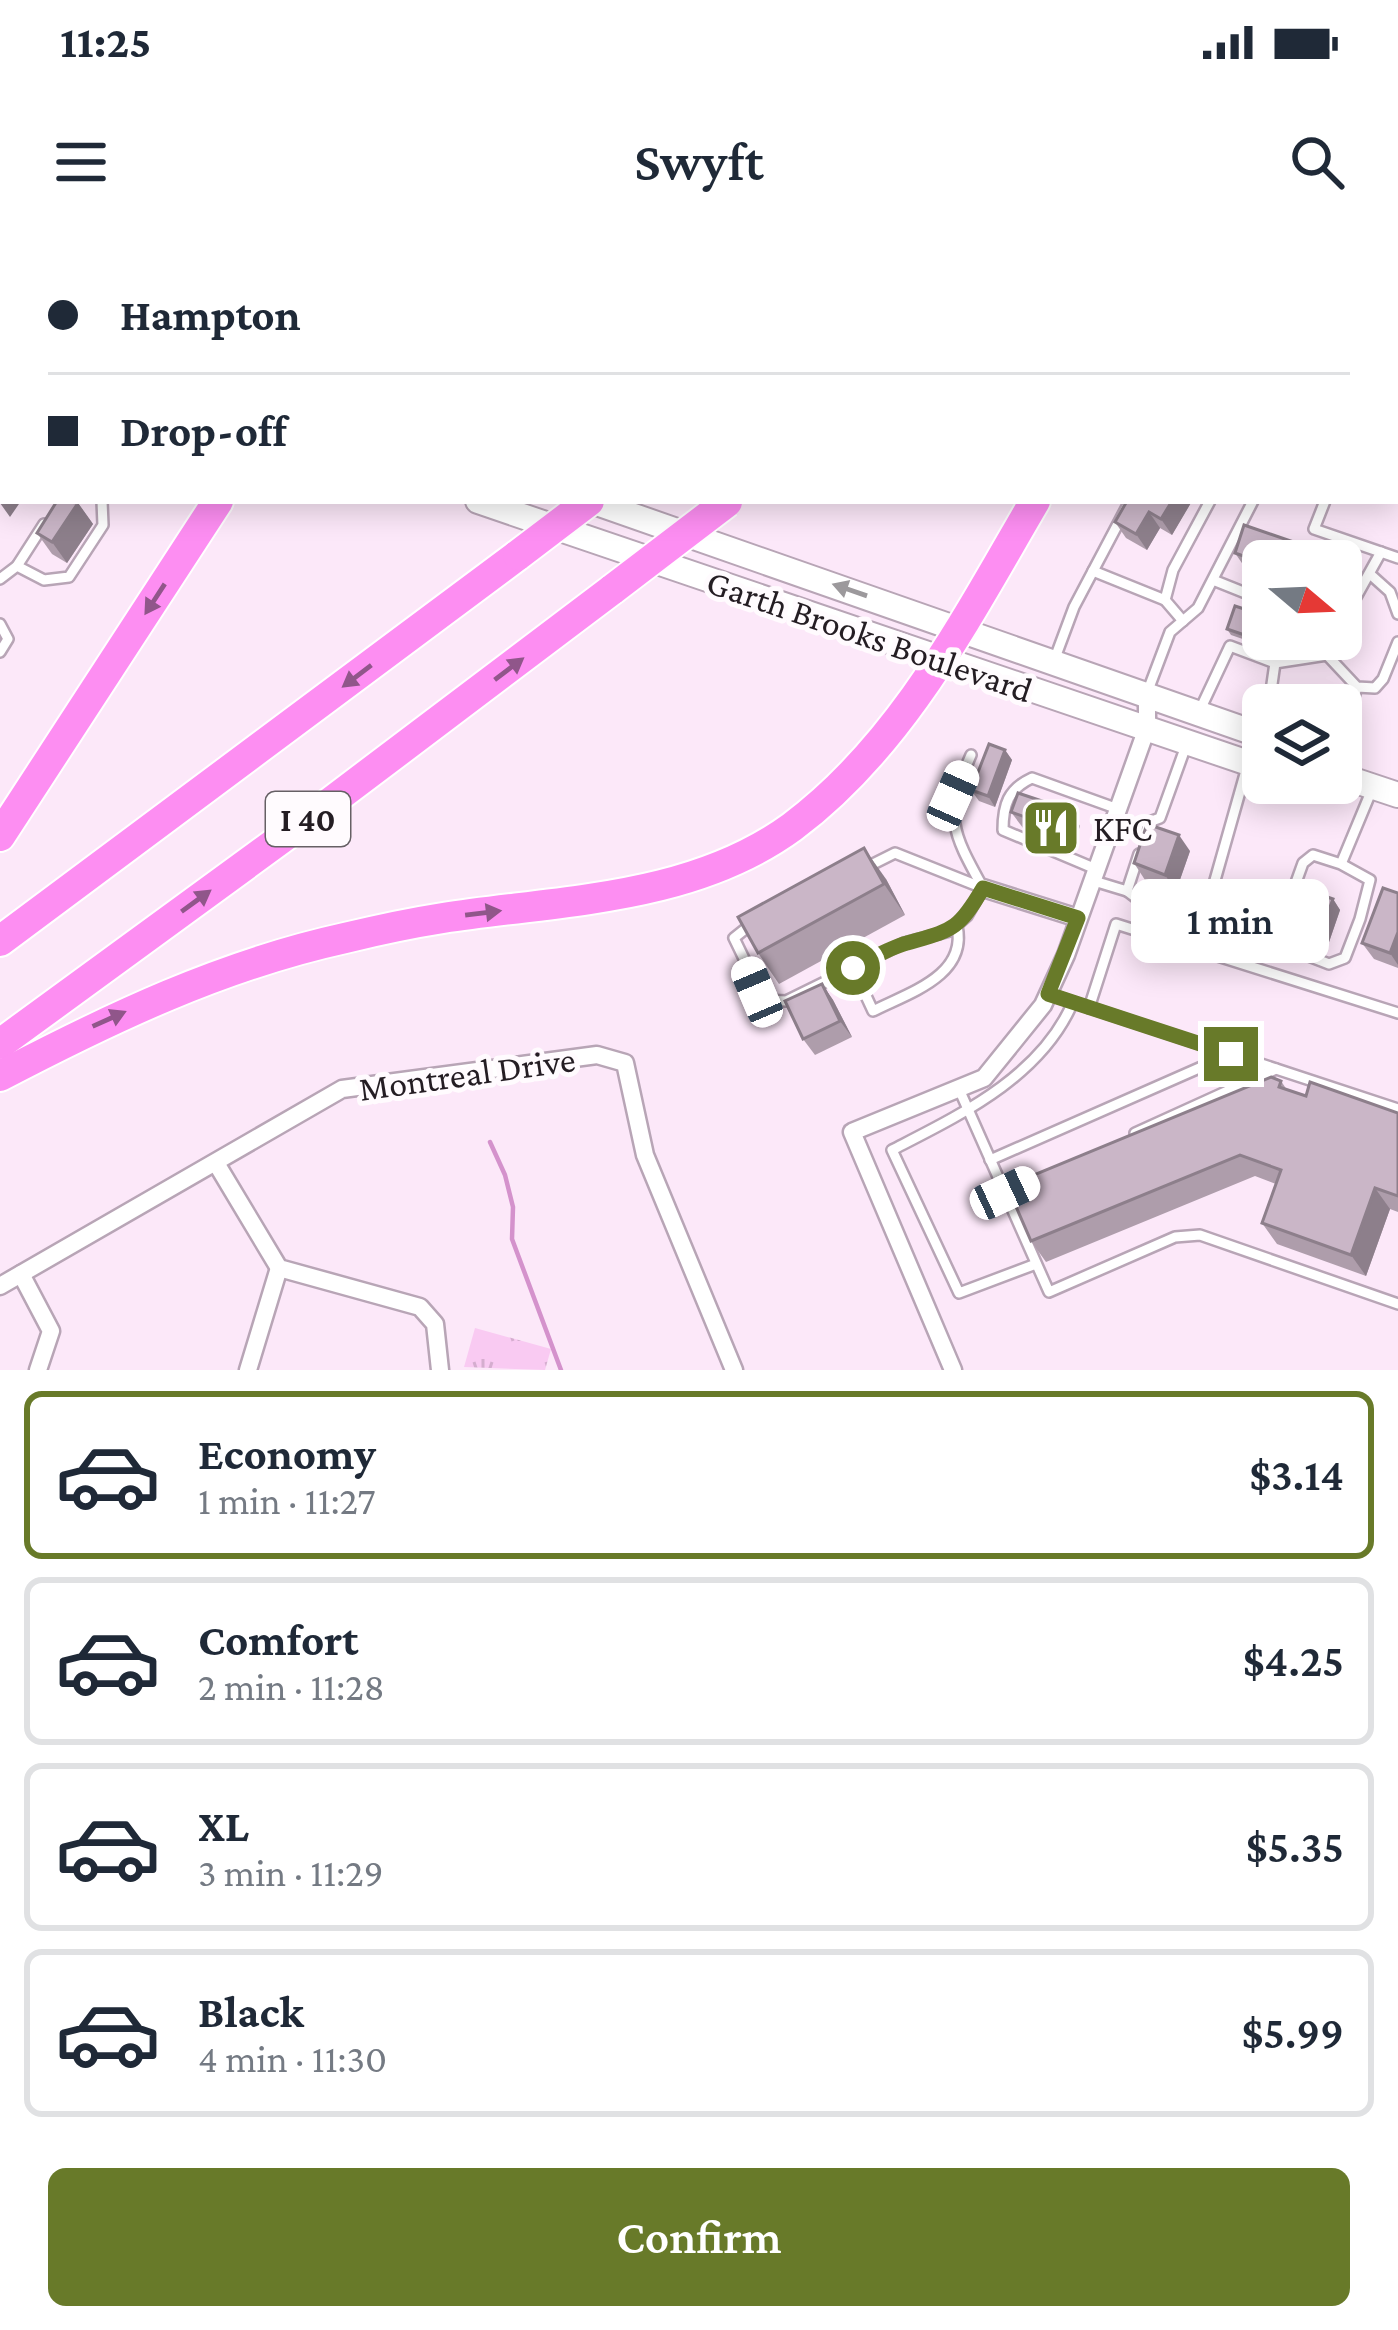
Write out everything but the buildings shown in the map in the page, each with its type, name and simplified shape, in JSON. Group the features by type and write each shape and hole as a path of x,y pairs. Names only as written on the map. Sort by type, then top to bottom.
{"highway":[{"path":"0,836 216,504"},
{"name":"I 40","path":"0,941 586,504"},
{"name":"I 40","path":"0,1044 315,814 725,504"},
{"path":"0,1076 101,1022 266,957 440,918 648,888 742,857 788,830 852,773 940,659 1034,504"}],"street":[{"name":"Garth Brooks Boulevard","path":"487,504 1242,761"},
{"name":"Garth Brooks Boulevard","path":"599,504 1242,728"},
{"path":"953,1370 852,1132 984,1078 1048,994 1147,728 1147,693"},
{"path":"1362,783 1398,795"},
{"path":"983,888 1078,918"},
{"name":"Montreal Drive","path":"216,1163 342,1089 597,1055 625,1063 645,1155 734,1370"},
{"path":"0,1286 216,1163 279,1268 420,1307 435,1324 440,1370"},
{"path":"248,1370 279,1268"},
{"path":"21,1274 51,1331 38,1370"}],"lane":[{"path":"17,566 44,580 69,577 104,525 102,504"},
{"path":"1054,660 1074,607 1128,504"},
{"path":"1165,600 1173,570 1208,504"},
{"path":"1147,693 1170,632 1198,608 1251,504"},
{"path":"1324,504 1314,529 1398,558"},
{"path":"0,579 17,566 48,517"},
{"path":"1362,590 1381,553"},
{"path":"1093,571 1165,600 1183,621"},
{"path":"1371,575 1390,592 1398,614"},
{"path":"1213,580 1242,592"},
{"path":"0,624 8,639 0,652"},
{"path":"1362,687 1375,688 1383,680 1398,642"},
{"path":"1198,712 1230,646 1274,662 1288,660"},
{"path":"1332,660 1354,684"},
{"path":"1271,684 1274,662"},
{"path":"1126,891 1149,822 1160,818 1187,742"},
{"path":"971,755 953,796 953,815 956,838 983,888"},
{"path":"1118,809 1032,778 1015,786 1003,810 1003,830 1126,891 1148,907 1196,921 1206,912 1223,841 1242,798"},
{"path":"1342,864 1373,787"},
{"path":"896,854 983,888 957,926 934,938 904,943 786,1001 773,1003 757,992 734,938 749,926 896,854"},
{"path":"1313,855 1342,864 1370,880 1345,958 1329,964 1288,948 1276,938 1303,863 1313,855"},
{"path":"1089,1008 1116,924 1398,1013"},
{"path":"853,968 873,1011 943,975 957,952 957,926"},
{"path":"1048,994 1398,1109"},
{"path":"1036,1264 959,1293 892,1150 968,1110 1031,1061 1073,1002"},
{"path":"990,1160 1231,1054"},
{"path":"1130,1136 1276,1069"},
{"path":"958,1088 1049,1292 1175,1237 1200,1234 1398,1304"},
{"path":"1005,1193 1026,1184"}],"green space":[{"path":"475,1328 551,1349 545,1370 464,1367"}],"waterway":[{"path":"490,1142 513,1207 512,1239 561,1370"}],"place":[{"name":"KFC","path":"1051,828"}],"route":[{"path":"853,968 904,943 950,931 961,924 983,888 1078,918 1048,994 1231,1054"}]}
